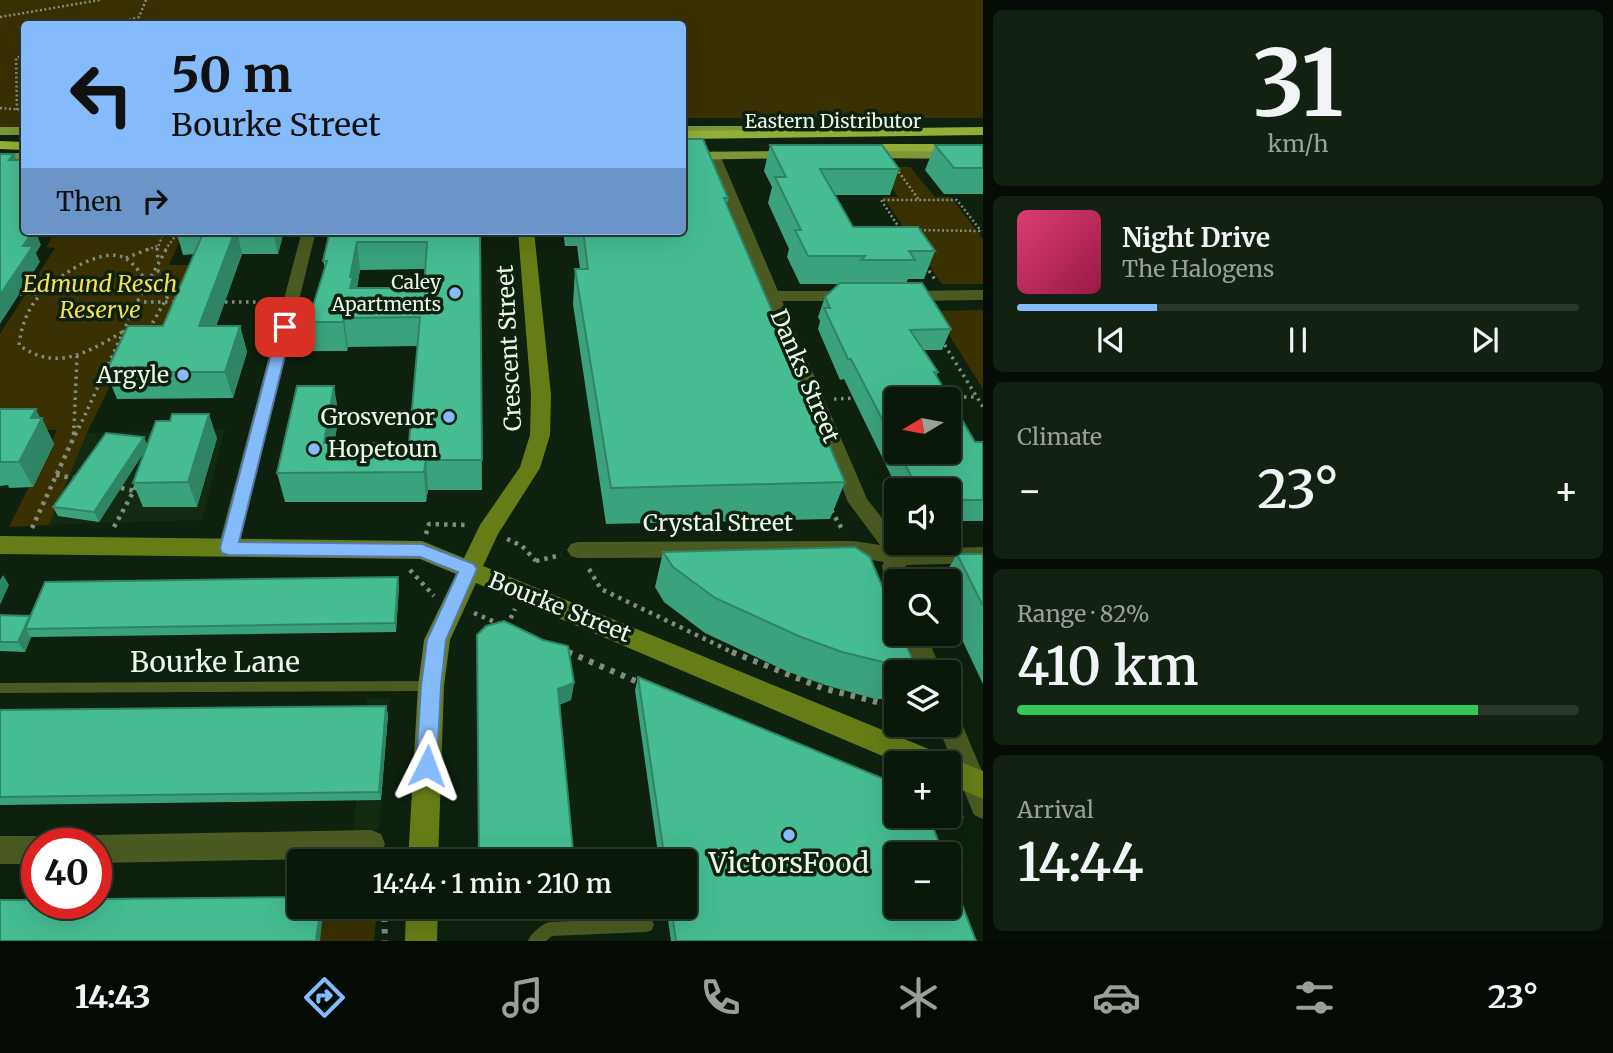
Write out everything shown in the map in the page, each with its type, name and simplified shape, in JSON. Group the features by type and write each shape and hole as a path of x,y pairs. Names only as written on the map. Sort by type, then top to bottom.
{"highway":[{"path":"686,133 983,131"},
{"path":"0,138 21,138"},
{"name":"Eastern Distributor","path":"686,141 983,139"},
{"path":"0,145 21,146"},
{"name":"Eastern Distributor","path":"846,151 983,148"},
{"name":"Eastern Distributor","path":"686,149 805,152"}],"main road":[{"path":"0,131 21,131"},
{"path":"846,151 983,155"},
{"path":"686,156 805,152"},
{"path":"0,157 21,157"},
{"name":"Crescent Street","path":"424,849 431,686 437,640 488,531 525,476 540,435 541,395 526,235"},
{"name":"Bourke Street","path":"0,545 422,550 903,751"},
{"path":"421,941 422,919"}],"street":[{"name":"Danks Street","path":"714,155 858,502 901,556"},
{"path":"228,548 308,235"},
{"path":"889,296 983,295"},
{"path":"772,296 863,296"},
{"name":"Crystal Street","path":"578,550 853,549 901,556 983,555"},
{"path":"893,569 901,556"},
{"path":"954,737 972,785"},
{"path":"112,849 371,844"},
{"path":"0,850 21,850"}],"lane":[{"name":"Bourke Lane","path":"0,688 431,686"},
{"path":"536,941 549,929 647,925"}],"path":[{"path":"0,17 100,0"},
{"path":"126,21 139,17 146,0"},
{"path":"17,110 16,58 21,56"},
{"path":"0,108 21,110"},
{"path":"891,162 919,200"},
{"path":"901,230 981,230 957,200 881,200 901,230 908,240"},
{"path":"158,260 157,246 162,235"},
{"path":"29,533 137,302 158,260 176,235"},
{"path":"125,258 157,246"},
{"path":"123,331 77,356 49,360 28,354 19,345 20,328 41,294 55,280 77,266 115,255 125,258 147,282"},
{"path":"923,261 941,287"},
{"path":"146,331 152,326 172,289 169,276 154,269"},
{"path":"0,295 41,294"},
{"path":"915,296 983,407"},
{"path":"137,302 179,302"},
{"path":"225,302 252,302"},
{"path":"117,345 128,340"},
{"path":"74,440 77,356"},
{"path":"961,397 977,397"},
{"path":"827,399 868,398"},
{"path":"56,475 83,480"},
{"path":"120,517 140,481"},
{"path":"121,488 135,491"},
{"path":"826,498 836,522 845,532"},
{"path":"429,524 474,525"},
{"path":"523,546 536,561"},
{"path":"578,550 601,589 789,676 884,705"},
{"path":"407,568 418,576 428,593"},
{"path":"506,627 519,632"},
{"path":"556,648 645,685"},
{"path":"385,919 386,941"}],"shaded area":[{"path":"225,429 202,520 49,525 87,433"},
{"path":"390,698 379,830 353,830 367,699"}],"green space":[{"path":"0,0 983,0 983,118 686,118 686,21 21,21 21,127 0,127"},
{"path":"877,167 910,167 935,197 951,197 983,239 983,284 942,284 883,197 898,197"},
{"name":"Edmund Resch Reserve","path":"54,235 182,235 169,265 201,265 165,355 125,355 87,433 49,525 9,527 57,430 8,429 0,420 0,334 55,248 46,247"},
{"path":"983,310 983,389 934,311"},
{"path":"323,919 376,919 374,941 320,941"}],"building":[{"path":"686,139 703,139 728,198 724,198 845,482 611,488 575,269 588,269 584,235 686,235"},
{"path":"770,145 882,145 899,169 820,169 853,227 918,227 935,251 909,251 915,260 861,260 865,256 808,256 795,230 801,230 775,177 786,177"},
{"path":"935,145 983,145 983,168 954,168"},
{"path":"0,154 14,154 9,160 21,160 21,235 30,235 23,246 33,246 0,295"},
{"path":"202,235 233,235 199,326 240,326 225,372 106,372 128,326 163,326"},
{"path":"329,235 480,235 482,460 426,460 424,472 277,473 297,386 334,386 324,443 409,443 420,317 344,318 343,322 308,322 327,261 323,261","holes":["357,242 427,242 424,288 350,288"]},
{"path":"840,283 922,283 951,329 910,330 938,372 934,372 943,387 884,387 884,423 851,359 848,359 824,308 830,308 825,297"},
{"path":"0,409 36,409 31,418 42,418 19,462 0,462"},
{"path":"172,414 209,414 188,482 133,483 156,421 170,421"},
{"path":"961,418 975,442 983,442 983,500 961,500 961,478 912,478 905,464 961,464"},
{"path":"106,433 144,437 94,512 53,507"},
{"path":"855,547 870,557 884,591 884,646 907,646 913,660 884,660 884,662 842,652 801,637 715,598 673,567 663,552"},
{"path":"983,554 983,606 958,555"},
{"path":"398,577 395,623 25,629 45,582"},
{"path":"0,615 30,616 18,642 0,642"},
{"path":"504,621 543,640 568,646 574,683 558,689 573,849 479,849 477,635 486,626"},
{"name":"VictorsFood","path":"638,677 884,779 884,828 933,828 939,842 884,842 884,919 961,919 961,902 976,941 676,941 673,919 697,919 697,849 663,849"},
{"path":"386,706 379,792 0,797 0,710"},
{"path":"287,897 287,919 319,919 316,941 0,941 0,900 21,900 21,919 112,919 112,899"}],"place":[{"name":"Caley Apartments","path":"455,293"},
{"name":"Argyle","path":"183,375"},
{"name":"Grosvenor","path":"449,417"},
{"name":"Hopetoun","path":"314,449"},
{"name":"VictorsFood","path":"789,835"}],"route":[{"path":"285,327 228,548 422,550 468,569 437,640 433,659 427,766"}]}
